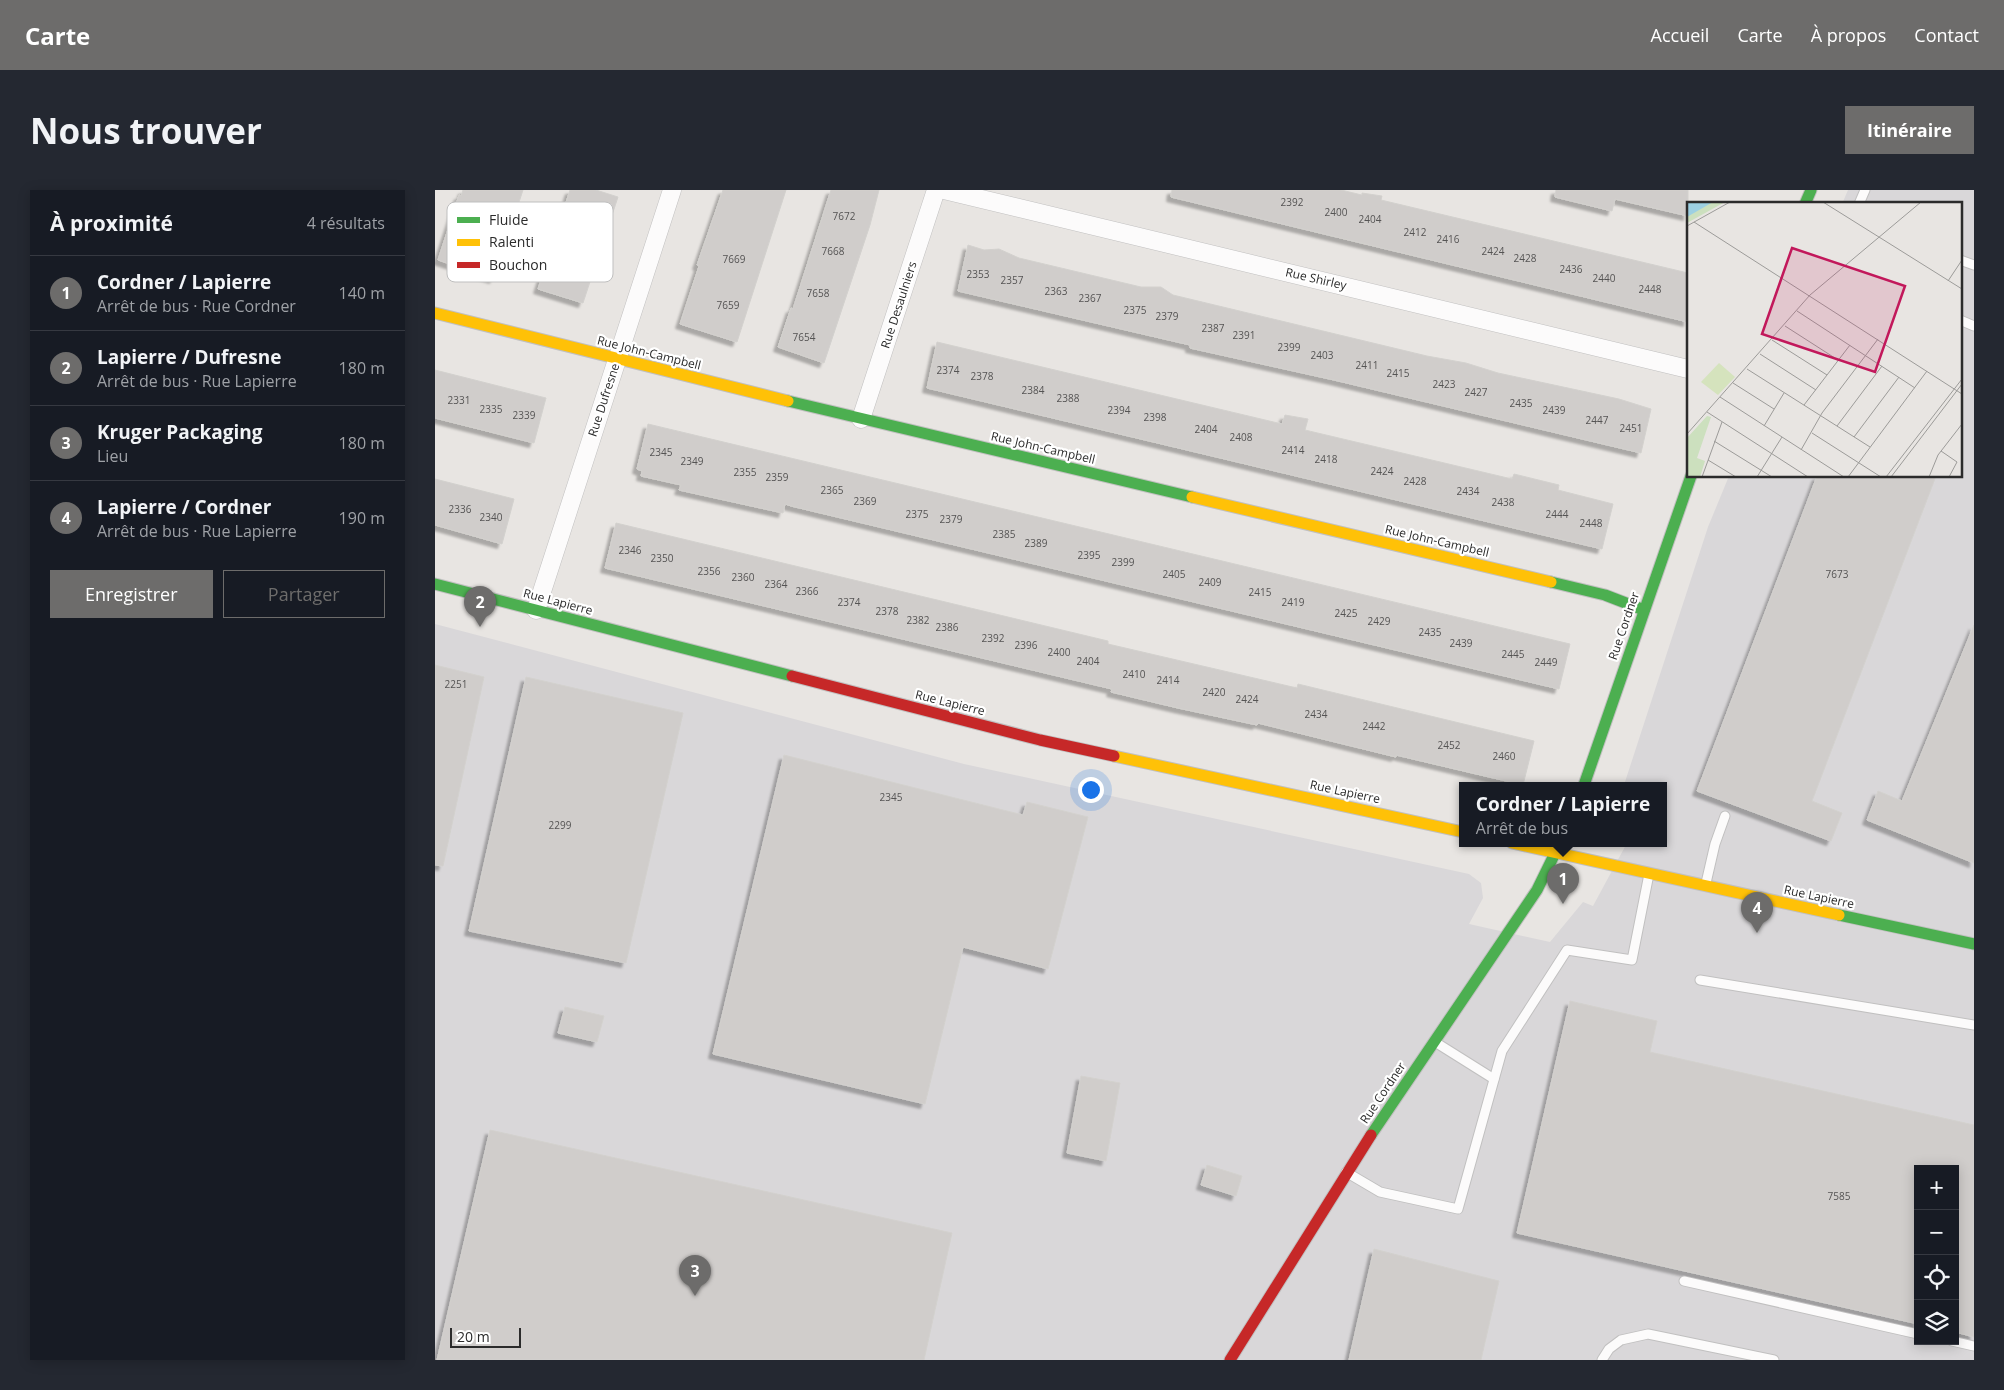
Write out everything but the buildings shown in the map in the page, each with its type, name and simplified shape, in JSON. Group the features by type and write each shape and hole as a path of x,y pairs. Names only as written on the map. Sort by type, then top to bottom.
{"street":[{"name":"Rue Dufresne","path":"536,610 672,190"},
{"name":"Rue Desaulniers","path":"861,419 936,190"},
{"name":"Rue Shirley","path":"944,190 1687,369"},
{"path":"1807,202 1811,190"},
{"name":"Rue John-Campbell","path":"435,313 861,419 1605,595 1644,610"},
{"name":"Rue Cordner","path":"1585,782 1690,478"},
{"name":"Rue Lapierre","path":"435,584 1040,740 1459,831"},
{"name":"Rue Lapierre","path":"1558,848 1649,874 1974,944"},
{"name":"Rue Cordner","path":"1230,1360 1346,1172 1537,890 1558,848"}],"lane":[{"path":"1860,202 1865,190"},
{"path":"1961,260 1974,265"},
{"path":"1961,320 1974,326"},
{"path":"1705,886 1711,855 1725,816"},
{"path":"1346,1172 1381,1192 1458,1209 1493,1079 1503,1050 1567,950 1631,960 1649,874"},
{"path":"1701,980 1974,1025"},
{"path":"1435,1042 1493,1079"},
{"path":"1684,1281 1914,1333"},
{"path":"1602,1360 1609,1349 1621,1340 1648,1334 1774,1360"},
{"path":"1959,1343 1974,1346"}],"shaded area":[{"path":"1848,190 1974,190 1974,1360 435,1360 435,624 964,764 1469,874 1481,883 1483,898 1469,924 1550,942 1583,902 1593,906 1625,847 1667,847 1667,782 1625,782 1708,527 1728,478 1961,478 1961,202 1843,202"}],"traffic: fast":[{"path":"1806,202 1811,190"},
{"path":"788,401 1192,497"},
{"path":"1585,782 1690,478"},
{"path":"1551,582 1605,595 1644,610"},
{"path":"435,584 792,676"},
{"path":"1371,1135 1537,890 1558,847"},
{"path":"1839,915 1974,944"}],"traffic: slow":[{"path":"435,313 788,401"},
{"path":"1192,497 1551,582"},
{"path":"1114,756 1459,831"},
{"path":"1530,847 1839,915"}],"traffic: jam":[{"path":"792,676 1040,740 1114,756"},
{"path":"1230,1360 1371,1135"}],"place":[{"name":"Lapierre / Dufresne","path":"480,627"},
{"name":"Cordner / Lapierre","path":"1563,904"},
{"name":"Lapierre / Cordner","path":"1757,933"},
{"name":"Kruger Packaging","path":"695,1296"}]}
